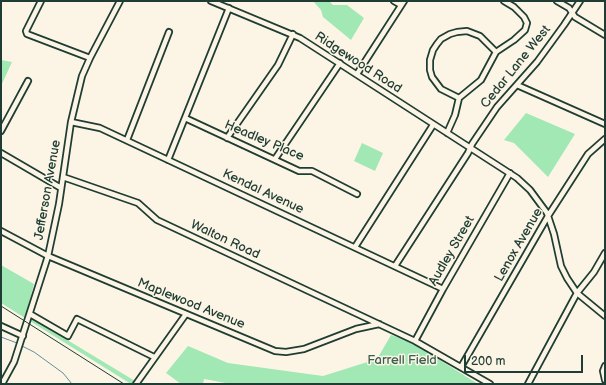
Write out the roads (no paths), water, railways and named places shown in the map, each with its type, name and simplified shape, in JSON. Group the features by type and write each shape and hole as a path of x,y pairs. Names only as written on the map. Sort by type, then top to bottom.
{"street":[{"path":"41,1 26,30 27,34 90,58"},
{"name":"Jefferson Avenue","path":"2,384 12,368 19,349 48,256 78,89 90,58 120,1"},
{"name":"Ridgewood Road","path":"210,1 300,38 433,125 510,173 530,190 542,204 548,216 562,268 567,278 578,293 605,316"},
{"path":"357,74 403,3 394,1"},
{"path":"447,133 455,114 459,98 481,80 496,52 514,40 525,30 527,26 526,20 520,11 504,1"},
{"path":"557,1 569,8 575,17 605,35"},
{"name":"Cedar Lane West","path":"395,266 497,107 537,62 580,1"},
{"path":"168,160 229,8"},
{"path":"459,98 441,89 432,76 430,60 433,50 441,39 460,31 467,32 480,36 496,52"},
{"path":"127,140 169,32"},
{"path":"228,138 278,65 293,34"},
{"path":"275,159 340,63"},
{"path":"1,131 28,81"},
{"path":"517,85 605,124"},
{"name":"Headley Place","path":"185,118 299,171 312,171 356,194"},
{"name":"Kendal Avenue","path":"71,122 100,128 127,140 443,289"},
{"path":"355,247 433,125"},
{"name":"Lenox Avenue","path":"461,367 548,216 588,154 605,140"},
{"path":"1,153 61,188"},
{"name":"Audley Street","path":"415,341 443,289 510,173"},
{"name":"Walton Road","path":"63,177 138,203 157,220 415,341 490,384"},
{"name":"Maplewood Avenue","path":"1,230 48,256 275,351 286,352 304,350 356,329 379,324"},
{"path":"528,384 578,293 594,272 605,253"},
{"path":"30,314 68,336 77,319 154,357"},
{"path":"136,384 186,314"},
{"path":"1,326 23,336"},
{"path":"605,366 602,370 605,380"}],"waterway":[{"path":"1,337 17,343"},
{"path":"22,346 34,352 63,373 72,384"}],"railway":[{"path":"1,306 124,384"}],"park label":[{"name":"Farrell Field","path":"402,361"}]}
